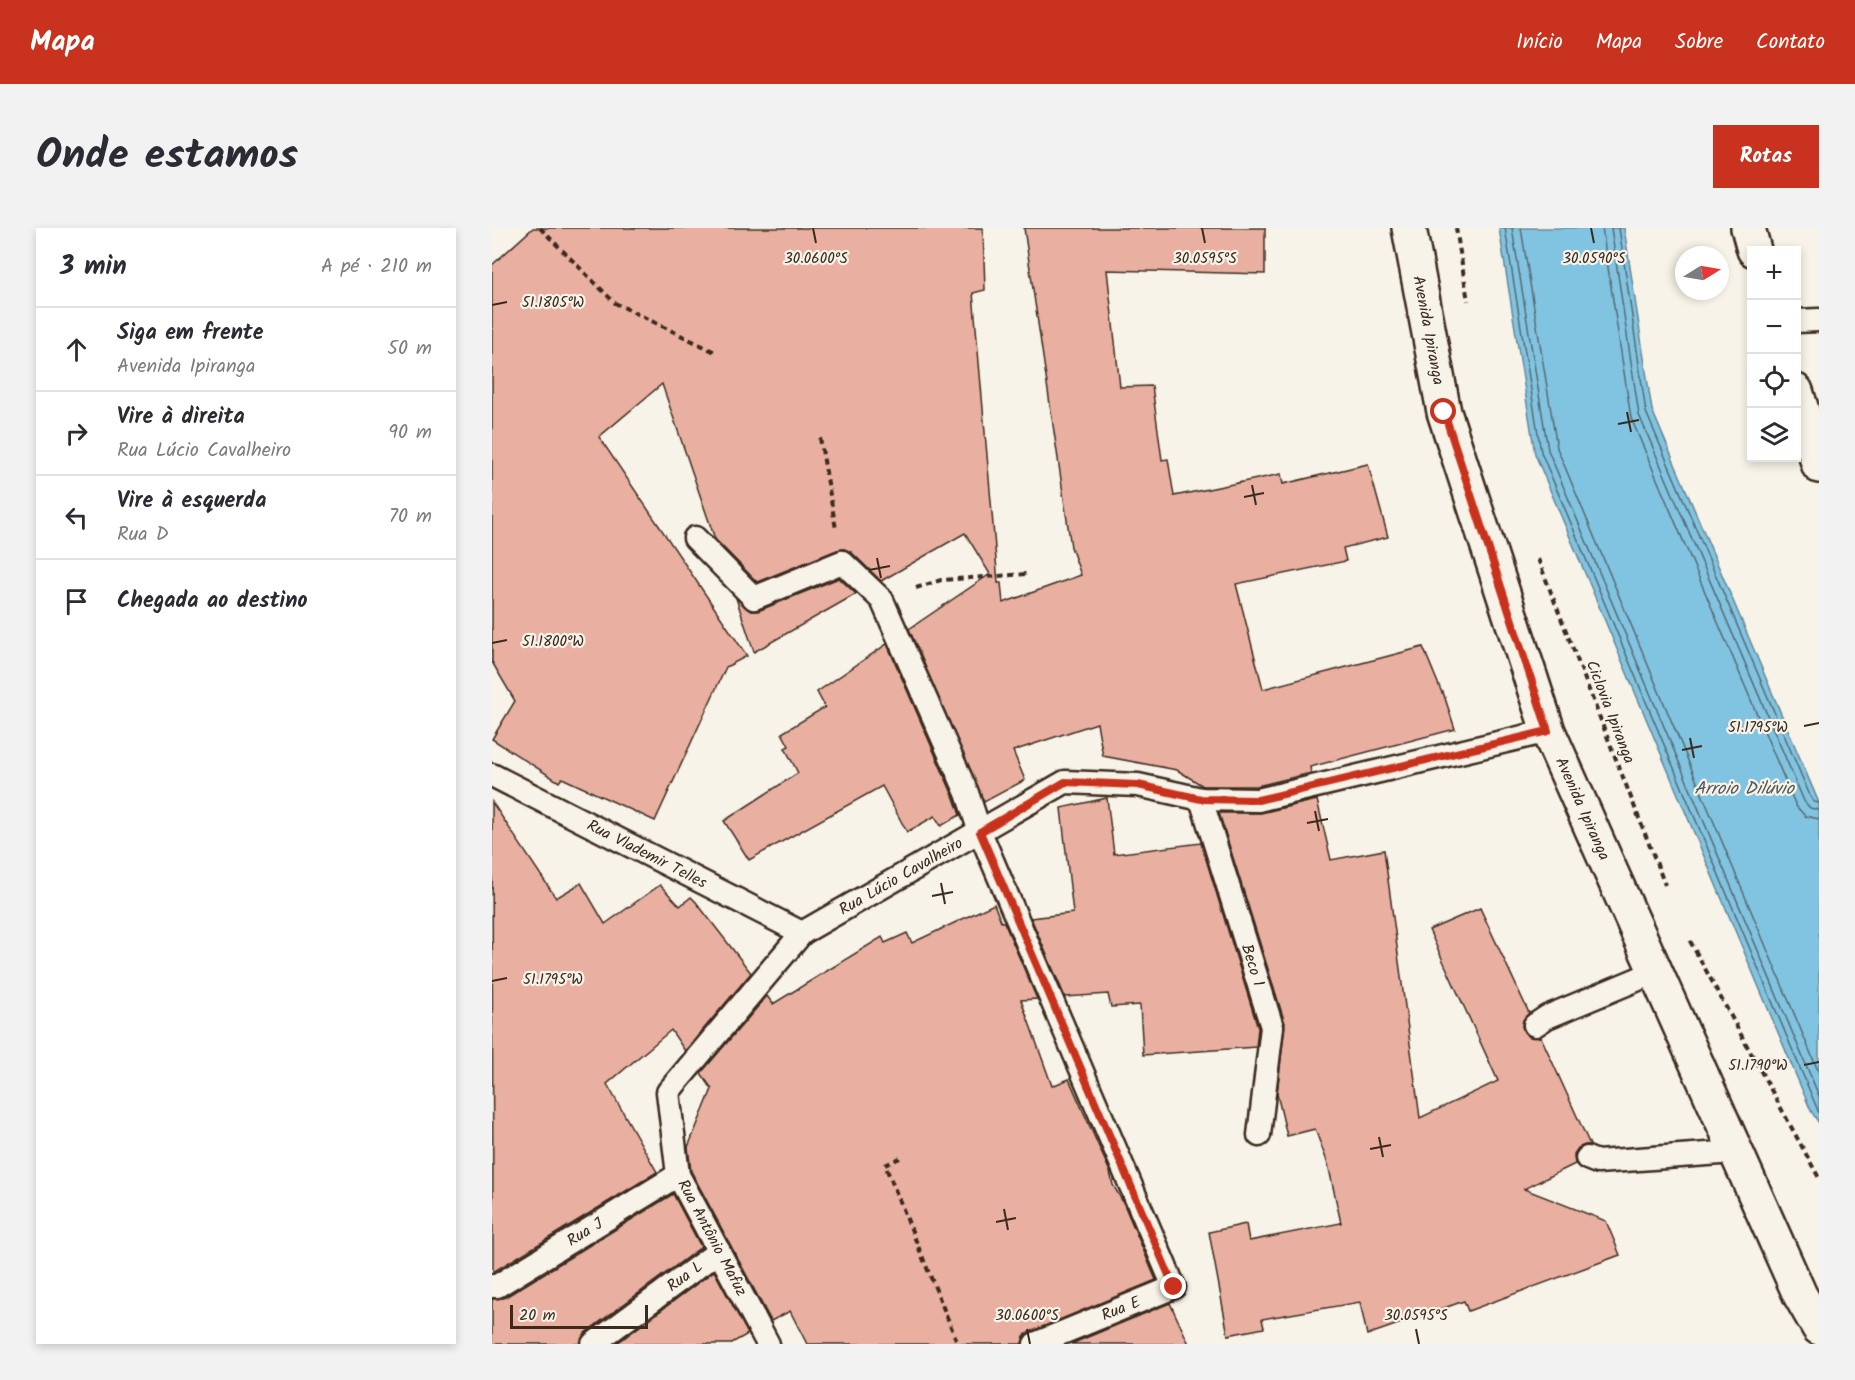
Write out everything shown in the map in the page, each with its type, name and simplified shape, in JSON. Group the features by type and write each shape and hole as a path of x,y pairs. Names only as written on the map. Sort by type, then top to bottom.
{"main road":[{"name":"Avenida Ipiranga","path":"1409,228 1444,412 1548,731 1800,1295 1819,1328"},
{"path":"1748,228 1753,246"},
{"path":"1801,405 1819,466"}],"lane":[{"path":"1801,321 1819,320"},
{"path":"694,538 754,598 842,562 882,600 966,793 980,832"},
{"name":"Rua Lúcio Cavalheiro","path":"668,1092 802,933 1065,782 1138,785 1201,799 1258,800 1548,731"},
{"name":"Rua Vlademir Telles","path":"492,775 802,933"},
{"name":"Beco 1","path":"1201,799 1272,1026 1259,1135"},
{"name":"Rua E","path":"980,832 1174,1287 1035,1344"},
{"path":"1535,1025 1547,1017 1655,972"},
{"name":"Rua Antônio Mafuz","path":"668,1092 678,1175 768,1344"},
{"path":"1587,1158 1597,1162 1736,1152"},
{"name":"Rua J","path":"492,1286 497,1286 678,1175"},
{"name":"Rua L","path":"593,1344 719,1251"}],"path":[{"path":"540,228 615,303 715,352"},
{"path":"1456,228 1469,308"},
{"path":"820,438 842,562"},
{"name":"Ciclovia Ipiranga","path":"1537,555 1666,888"},
{"path":"882,600 941,580 1026,574"},
{"path":"1684,931 1819,1178"},
{"path":"900,1158 885,1165 958,1344"}],"water":[{"name":"Arroio Dilúvio","path":"1499,228 1624,228 1652,410 1819,803 1819,1123 1811,1111 1535,454"}],"building":[{"path":"533,228 983,228 985,290 973,293 998,583 1001,583 1003,603 1081,575 1071,547 1024,228 1265,228 1265,274 1107,270 1120,387 1152,386 1162,460 1168,459 1174,496 1281,474 1283,484 1368,464 1388,537 1343,548 1346,561 1236,584 1263,689 1423,647 1443,692 1455,729 1310,767 1311,773 1257,786 1203,786 1177,770 1103,756 1097,723 1013,751 1025,780 984,802 909,629 990,574 965,533 881,581 851,552 844,549 757,582 715,539 662,384 599,437 747,656 726,667 655,821 562,778 559,782 492,739 515,701 492,662 492,265"},
{"path":"839,578 856,594 754,652 736,598 751,611 758,611"},
{"path":"887,644 960,815 941,826 935,816 907,832 882,786 749,860 724,821 798,773 785,748 789,746 782,733 825,707 817,692"},
{"path":"1107,798 1114,854 1201,843 1258,1028 1256,1047 1143,1055 1140,1005 1111,1007 1108,994 1065,997 1031,918 1073,913 1061,808"},
{"path":"1317,800 1331,860 1384,850 1420,1118 1498,1081 1429,930 1480,908 1529,1013 1523,1020 1524,1032 1530,1037 1541,1037 1590,1145 1578,1148 1574,1154 1575,1164 1524,1189 1606,1221 1620,1255 1468,1311 1464,1301 1367,1335 1360,1302 1262,1319 1264,1328 1228,1335 1209,1232 1246,1224 1249,1241 1341,1223 1328,1164 1315,1129 1287,1136 1277,1094 1285,1023 1219,813 1261,813"},
{"path":"492,802 556,898 581,883 605,924 660,885 680,906 691,897 751,973 685,1051 671,1030 607,1084 657,1172 493,1272"},
{"path":"994,904 1037,999 1021,1000 1052,1086 1069,1079 1156,1280 1030,1332 1024,1336 1022,1344 807,1344 790,1311 771,1321 691,1171 688,1147 712,1089 701,1073 767,996 773,1004 882,937 885,943 907,933 912,943"},
{"path":"673,1194 701,1247 585,1333 580,1344 492,1344 492,1299 504,1298"},
{"path":"714,1271 748,1334 730,1344 616,1344"},
{"path":"1170,1303 1189,1344 1071,1344"}],"route":[{"path":"1174,1287 980,832 1065,782 1138,785 1201,799 1258,800 1548,731 1444,412"}]}
